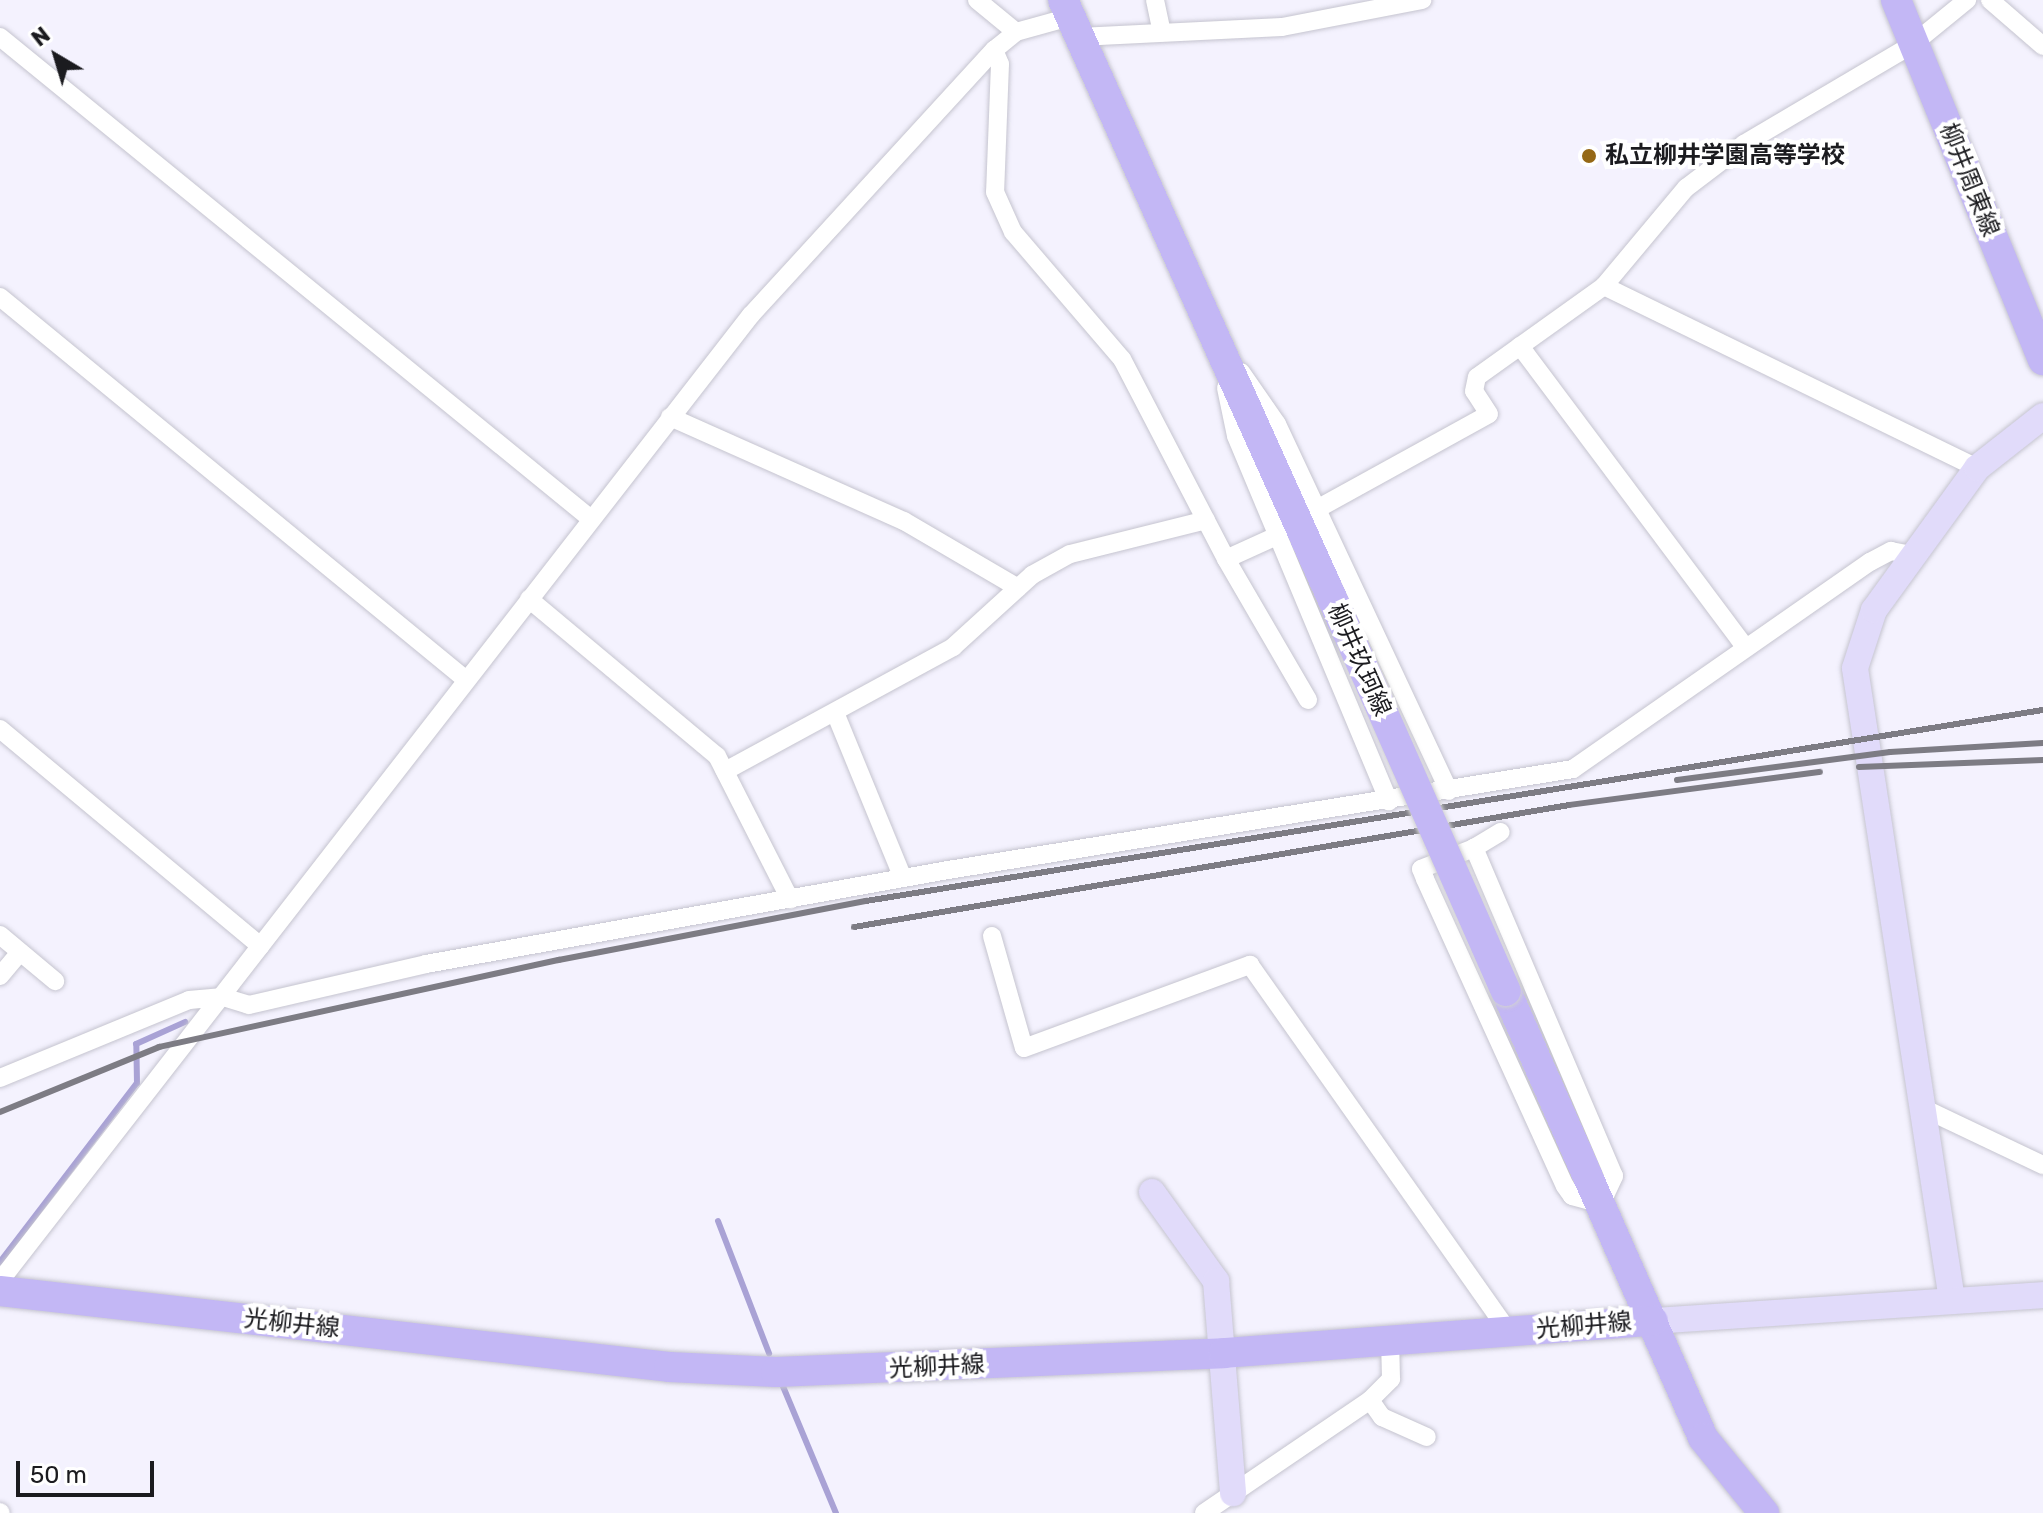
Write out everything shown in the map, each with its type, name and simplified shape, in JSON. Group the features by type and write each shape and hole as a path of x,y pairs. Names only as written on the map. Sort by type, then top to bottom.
{"main road":[{"name":"柳井周東線","path":"1896,0 2043,360"},
{"name":"柳井玖珂線","path":"1071,18 1653,1321"},
{"name":"光柳井線","path":"0,1291 669,1367 844,1371 1224,1353 1653,1321 1703,1438 1764,1513"}],"street":[{"path":"977,0 1016,32"},
{"path":"1155,0 1162,32"},
{"path":"0,1281 751,315 994,50 1016,32 1071,18 1162,32 1338,21 1422,0"},
{"path":"1317,509 1489,414 1474,391 1477,377 1604,286 1686,188 1744,144 1913,44 1967,0"},
{"path":"1990,0 2043,46"},
{"path":"0,37 591,519"},
{"path":"994,50 1000,64 995,192 1001,205 1040,267 1122,359 1226,559 1308,700"},
{"path":"1604,286 1977,468"},
{"path":"0,297 465,679"},
{"path":"1520,346 1743,644"},
{"path":"1221,352 1277,424 1449,791"},
{"path":"1221,352 1236,436 1358,719 1389,801"},
{"path":"1952,1300 1925,1109 1856,701 1863,637 1912,555 1977,468 2043,416"},
{"path":"670,417 904,521 1018,588"},
{"path":"725,771 836,715 953,647 1018,588 1070,554 1206,520"},
{"path":"1226,559 1279,535"},
{"path":"1,1076 189,1000 223,997 249,1005 426,964 903,878 1573,769 1743,644 1870,562 1891,551 1912,555"},
{"path":"529,599 725,771 790,899"},
{"path":"1358,719 1406,698"},
{"path":"836,715 903,878"},
{"path":"0,729 260,946"},
{"path":"1474,848 1614,1176 1601,1204 1572,1196 1565,1186 1421,869 1474,848 1501,832"},
{"path":"0,935 55,981"},
{"path":"992,936 1024,1048 1250,965 1510,1333"},
{"path":"0,976 20,952"},
{"path":"1925,1109 2043,1165"},
{"path":"1152,1192 1216,1281 1236,1503"},
{"path":"1653,1321 2043,1295"},
{"path":"1204,1513 1236,1503 1370,1400 1391,1379 1390,1339"},
{"path":"1370,1400 1382,1417 1427,1437"}],"waterway":[{"path":"0,1262 137,1083 136,1044 185,1022"},
{"path":"718,1221 769,1353"},
{"path":"782,1384 836,1513"}],"railway":[{"path":"0,1112 159,1047 559,960 866,901 2043,710"},
{"path":"1677,780 1890,752 2043,743"},
{"path":"1859,767 2043,760"},
{"path":"854,927 1569,805 1820,772"}],"place":[{"name":"私立柳井学園高等学校","path":"1589,156"}]}
